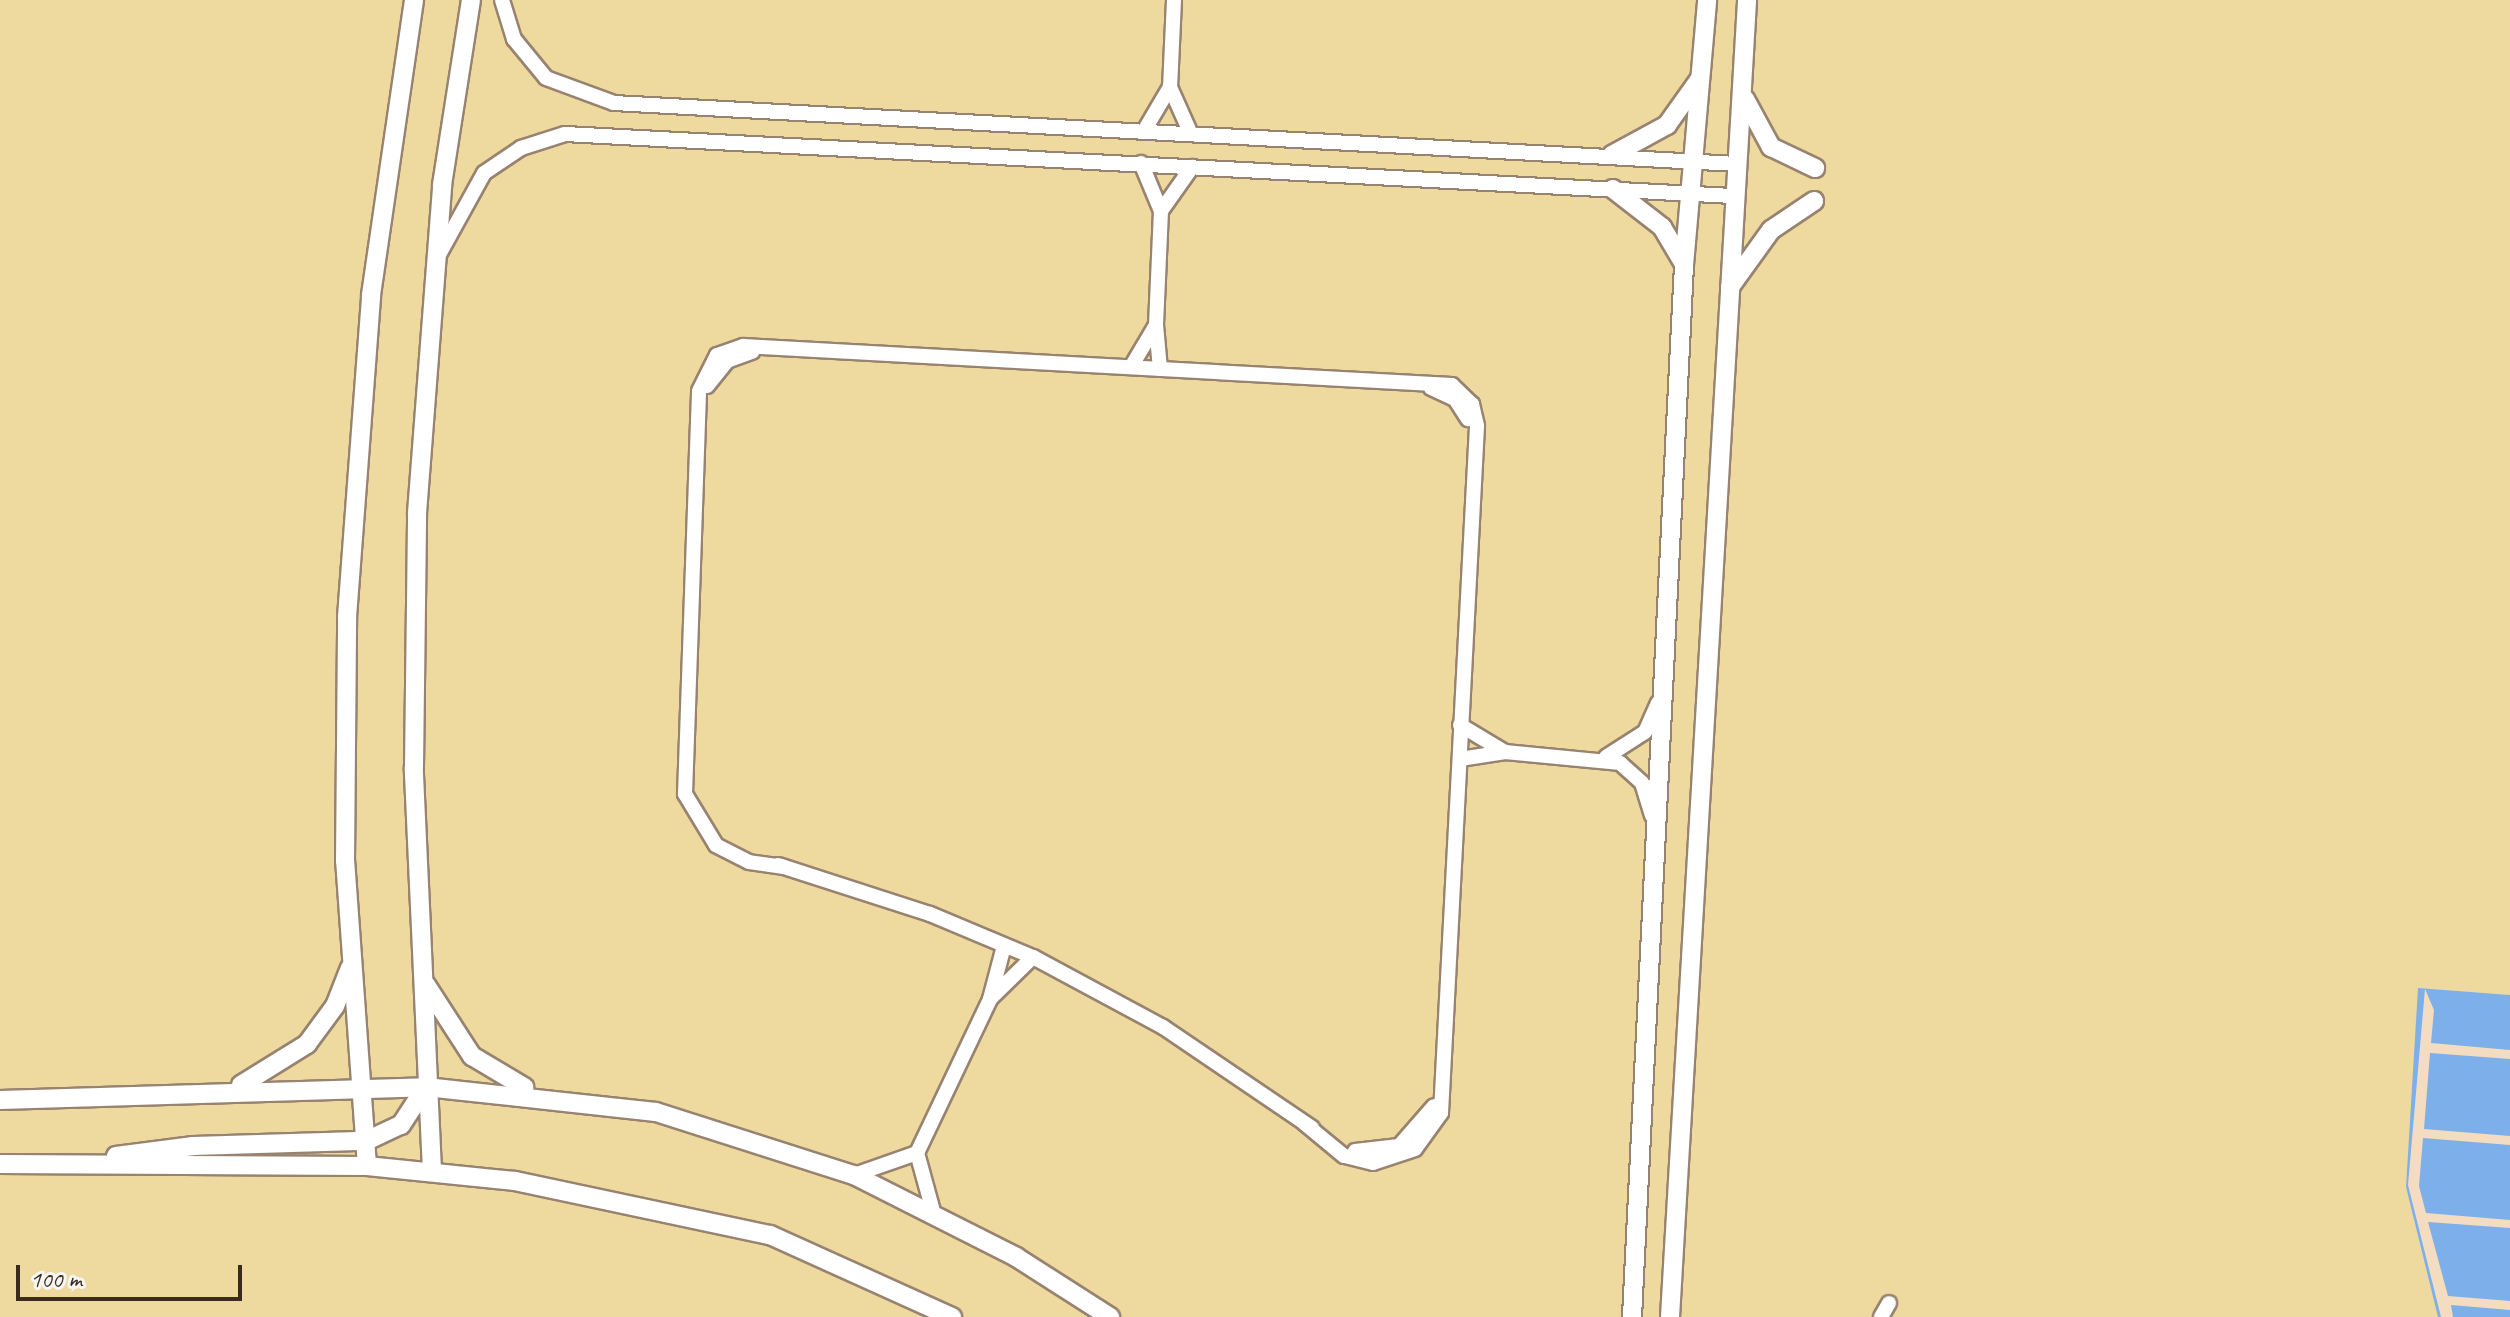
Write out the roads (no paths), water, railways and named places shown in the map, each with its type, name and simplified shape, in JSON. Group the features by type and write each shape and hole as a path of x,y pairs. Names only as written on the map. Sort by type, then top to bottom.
{"main road":[{"path":"367,1166 343,811 352,516 380,221 414,0"},
{"path":"432,1171 414,767 417,513 449,128 471,0"},
{"path":"1632,1317 1657,873 1684,265 1707,0"},
{"path":"1670,1317 1726,293 1747,0"},
{"path":"1612,155 1667,125 1702,74"},
{"path":"1743,81 1745,105 1771,147 1815,168"},
{"path":"1613,189 1662,227 1684,265"},
{"path":"1726,293 1771,230 1814,201"},
{"path":"225,1090 269,1073 307,1044 335,1006 352,961"},
{"path":"422,973 438,1012 472,1056 545,1096"},
{"path":"90,1163 166,1147 366,1141 401,1125 426,1087"},
{"path":"0,1100 225,1090 426,1087 545,1096 719,1127 854,1175 933,1211 1110,1317"},
{"path":"0,1164 367,1166 432,1171 729,1224 837,1260 952,1317"}],"street":[{"path":"502,0 528,60 590,99 1735,164"},
{"path":"1174,0 1170,87 1190,132"},
{"path":"1144,131 1170,87"},
{"path":"439,257 484,173 521,148 565,134 1732,196"},
{"path":"1141,163 1161,211 1156,325 1160,369"},
{"path":"1161,211 1192,167"},
{"path":"1131,367 1156,325"},
{"path":"743,346 764,350 1131,367 1412,383 1455,399 1474,445 1441,1113 1426,1139 1403,1156 1358,1161 1163,1027 1033,957 784,867 715,833 698,809 686,766 700,407 702,375 717,355 743,346"},
{"path":"1606,757 1634,744 1653,719 1669,630"},
{"path":"1460,725 1505,752"},
{"path":"1460,759 1505,752 1606,757 1632,772 1648,796 1657,873"},
{"path":"933,1211 917,1153 990,999 1004,946"},
{"path":"990,999 1033,957"},
{"path":"854,1175 917,1153"},
{"path":"1881,1317 1889,1303"}],"water":[{"path":"2418,988 2510,995 2510,1317 2438,1317 2406,1187"}]}
